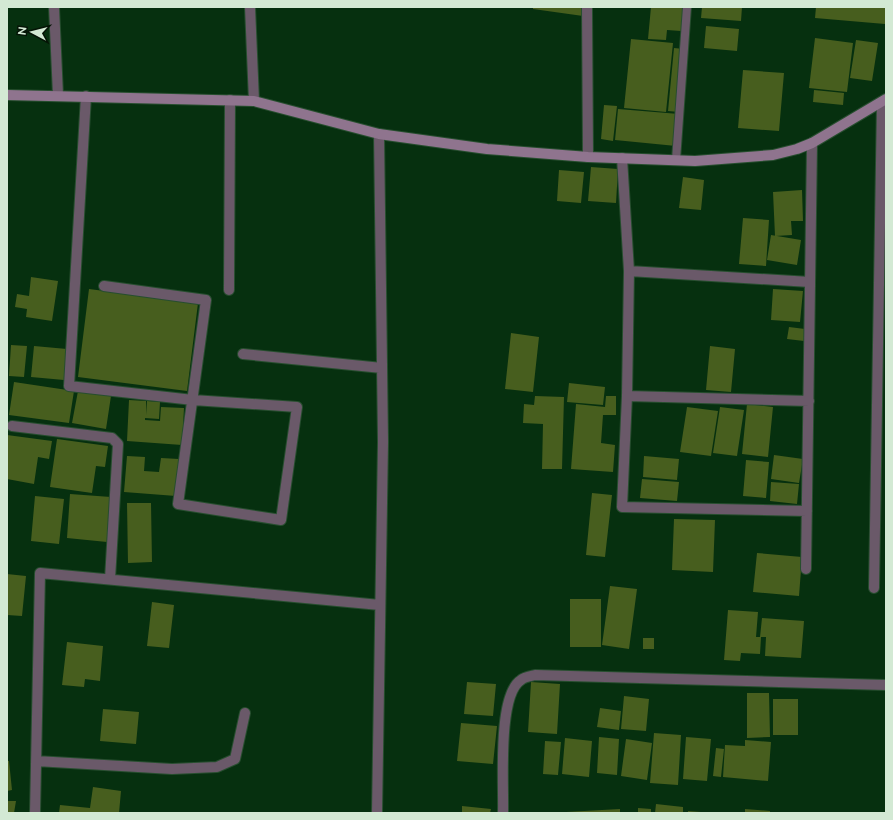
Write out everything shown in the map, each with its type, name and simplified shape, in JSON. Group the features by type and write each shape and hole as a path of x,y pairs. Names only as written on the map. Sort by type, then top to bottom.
{"street":[{"path":"54,7 58,95"},
{"path":"250,7 254,101"},
{"path":"587,7 588,157"},
{"path":"7,95 58,95 254,101 379,134 487,149 588,157 676,160 720,160 773,155 812,143 884,100"},
{"path":"86,96 69,386 193,400 298,407 281,520 178,504 193,400 206,300 104,286"},
{"path":"229,290 230,100"},
{"path":"874,588 884,100"},
{"path":"377,813 383,442 379,134"},
{"path":"806,569 812,143"},
{"path":"622,158 629,270 627,396 622,507 807,511"},
{"path":"629,270 810,282"},
{"path":"243,354 382,368"},
{"path":"627,396 809,401"},
{"path":"12,426 112,438 118,444 110,579"},
{"path":"876,494 886,494"},
{"path":"35,813 40,572 380,605"},
{"path":"503,813 504,716 508,698 520,680 525,678 535,675 886,686"},
{"path":"36,761 172,769 217,767 235,759 245,713"}],"lane":[{"path":"676,160 687,7"}],"building":[{"path":"533,7 584,7 583,16 533,9"},
{"path":"651,7 683,7 681,31 667,30 666,40 648,39"},
{"path":"702,7 742,7 741,21 701,18"},
{"path":"816,7 886,7 885,24 815,18"},
{"path":"706,26 739,29 737,51 704,48"},
{"path":"815,38 853,43 847,92 809,88"},
{"path":"631,39 673,43 666,112 624,108"},
{"path":"856,40 878,43 872,81 850,78"},
{"path":"674,48 684,49 679,112 668,111"},
{"path":"743,70 784,73 779,131 738,128"},
{"path":"814,90 844,93 843,105 813,102"},
{"path":"604,105 617,106 613,141 601,139"},
{"path":"618,109 679,114 676,146 615,140"},
{"path":"591,167 618,169 616,203 588,201"},
{"path":"559,170 584,172 581,203 557,201"},
{"path":"683,177 704,180 701,210 679,208"},
{"path":"802,190 803,221 791,221 792,235 775,236 773,192"},
{"path":"743,218 769,220 766,266 739,264"},
{"path":"771,235 801,240 797,265 767,260"},
{"path":"31,277 58,281 52,321 26,317 27,309 15,307 17,294 29,296"},
{"path":"89,289 198,303 187,391 78,377"},
{"path":"773,289 803,291 800,322 771,320"},
{"path":"789,327 805,329 804,341 787,339"},
{"path":"511,333 539,337 533,392 505,389"},
{"path":"11,345 27,346 24,377 9,376"},
{"path":"34,346 67,349 64,380 31,377"},
{"path":"710,346 735,349 731,392 706,390"},
{"path":"14,382 74,391 69,423 9,415"},
{"path":"569,383 605,387 603,405 567,402"},
{"path":"78,391 111,396 106,429 72,423"},
{"path":"535,396 564,397 562,469 542,469 543,424 523,423 524,404 534,405"},
{"path":"606,396 616,396 616,415 603,415 601,443 615,445 613,472 571,469 576,404 605,407"},
{"path":"129,400 146,401 146,415 147,401 160,402 159,419 145,418 145,420 160,421 161,407 184,408 182,445 127,441"},
{"path":"747,404 773,407 768,457 742,454"},
{"path":"687,407 718,411 711,456 680,452"},
{"path":"720,407 744,410 737,456 713,453"},
{"path":"7,435 52,441 49,459 38,457 34,484 7,479"},
{"path":"57,439 108,446 105,467 96,466 92,493 50,487"},
{"path":"774,455 803,459 799,483 771,479"},
{"path":"127,456 145,457 144,471 159,472 161,458 179,459 176,496 124,492"},
{"path":"644,456 679,459 677,480 643,477"},
{"path":"746,460 769,462 766,498 743,496"},
{"path":"642,479 679,482 677,501 640,498"},
{"path":"771,482 799,484 797,504 770,501"},
{"path":"592,493 612,495 605,557 586,555"},
{"path":"70,494 111,497 107,542 67,538"},
{"path":"35,496 64,499 59,544 31,541"},
{"path":"127,503 151,503 152,562 128,563"},
{"path":"674,519 715,520 713,572 672,570"},
{"path":"757,553 802,557 799,596 753,592"},
{"path":"7,574 26,576 22,616 7,615"},
{"path":"610,586 637,589 629,649 602,645"},
{"path":"570,599 601,599 601,647 570,647"},
{"path":"152,602 174,605 169,648 147,646"},
{"path":"728,610 758,612 756,637 761,637 760,654 741,653 740,661 724,660"},
{"path":"762,618 804,621 801,658 765,656 766,637 760,637"},
{"path":"643,638 654,638 654,649 643,649"},
{"path":"67,642 103,646 100,681 85,679 84,687 62,685"},
{"path":"467,682 496,684 493,716 464,714"},
{"path":"531,682 560,684 557,734 528,732"},
{"path":"747,693 769,693 770,737 747,738"},
{"path":"624,696 649,699 646,731 621,729"},
{"path":"773,699 798,699 798,735 773,735"},
{"path":"600,708 621,711 619,730 597,727"},
{"path":"103,709 139,712 136,744 100,741"},
{"path":"461,723 497,726 493,764 457,761"},
{"path":"654,733 681,735 678,785 650,783"},
{"path":"599,737 619,739 617,775 597,773"},
{"path":"686,737 711,739 707,781 683,779"},
{"path":"565,738 592,741 589,777 562,774"},
{"path":"626,739 652,743 647,780 621,776"},
{"path":"745,740 771,742 768,781 723,777 725,745 745,746"},
{"path":"545,741 561,742 558,775 543,774"},
{"path":"716,748 724,749 721,777 713,776"},
{"path":"7,761 9,761 12,790 7,791"},
{"path":"93,787 121,791 119,813 59,813 60,805 90,808"},
{"path":"7,801 16,801 14,813 7,813"},
{"path":"656,804 683,807 683,813 655,813"},
{"path":"462,806 491,809 490,813 462,813"},
{"path":"638,808 651,809 651,813 638,813"},
{"path":"620,809 620,813 566,813 566,812"},
{"path":"745,809 770,811 770,813 745,813"},
{"path":"688,811 701,812 701,813 688,813"}]}
